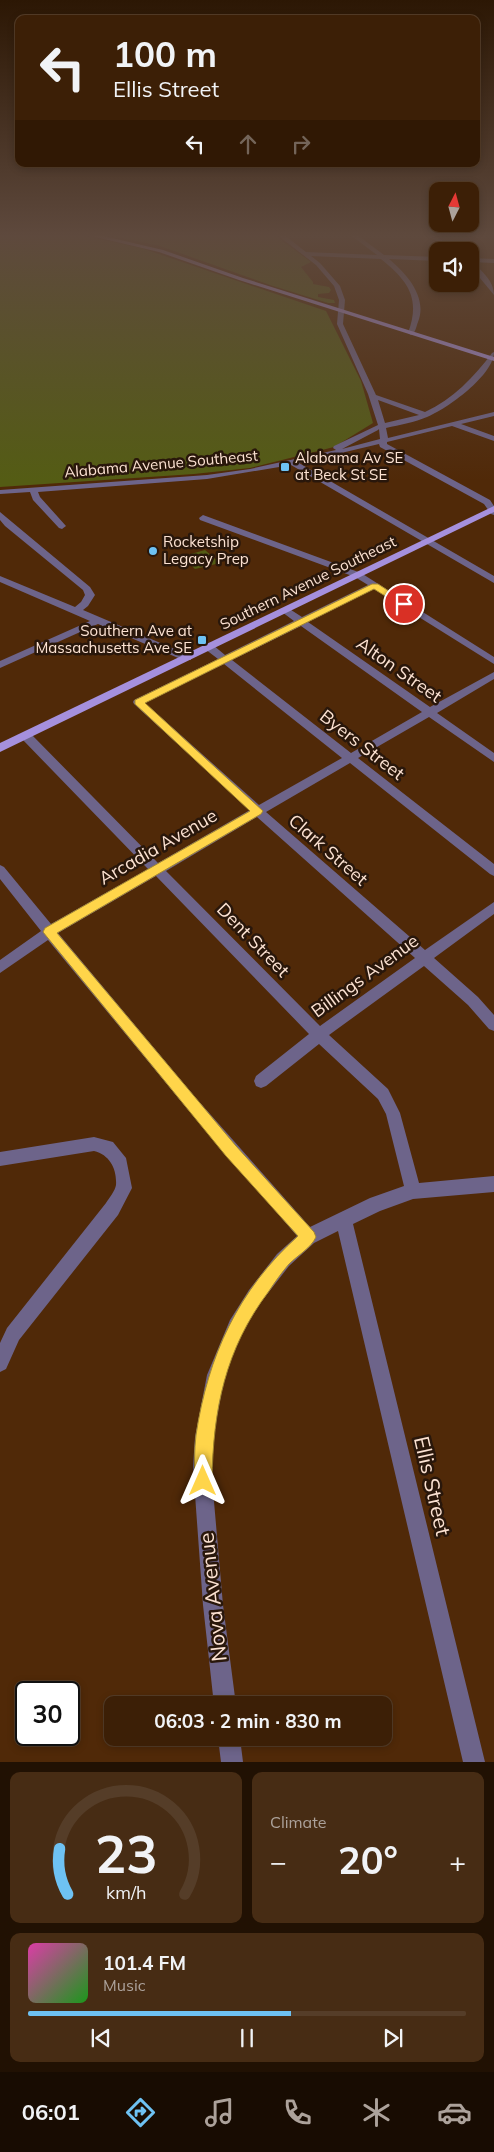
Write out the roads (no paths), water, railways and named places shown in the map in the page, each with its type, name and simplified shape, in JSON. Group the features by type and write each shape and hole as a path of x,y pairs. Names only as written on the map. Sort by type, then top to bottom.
{"main road":[{"path":"357,316 493,357"},
{"name":"Southern Avenue Southeast","path":"0,748 493,510"}],"street":[{"path":"340,316 341,326 372,396 384,434 382,441 384,446 486,502 493,510"},
{"path":"411,333 417,316"},
{"path":"327,455 371,430 427,415 442,407 464,390 493,357"},
{"path":"372,396 427,415"},
{"name":"Alabama Avenue Southeast","path":"0,492 207,477 327,455 494,414"},
{"path":"453,424 494,439"},
{"path":"293,462 299,468 494,580"},
{"path":"33,490 36,498 62,526"},
{"path":"0,515 8,524 87,589 90,595 85,604 76,611"},
{"path":"203,518 358,575 494,661"},
{"path":"0,579 187,658"},
{"path":"224,659 375,585"},
{"name":"Alton Street","path":"285,610 494,758"},
{"path":"0,665 99,620"},
{"name":"Byers Street","path":"209,647 494,871"},
{"name":"Clark Street","path":"224,659 138,702 473,1002 494,1024"},
{"name":"Arcadia Avenue","path":"0,967 49,932 494,675"},
{"name":"Dent Street","path":"26,736 158,869 318,1035 383,1094 393,1113 413,1191"},
{"path":"0,870 49,932 231,1151 308,1237"},
{"name":"Billings Avenue","path":"261,1081 318,1035 494,907"},
{"path":"0,1159 94,1144 108,1148 121,1163 124,1188 112,1209 13,1334 0,1363"},
{"name":"Nova Avenue","path":"224,1696 213,1605 202,1467 204,1437 216,1375 236,1326 255,1296 283,1260 308,1237 376,1204 413,1191 494,1184"},
{"name":"Ellis Street","path":"344,1221 474,1762"},
{"path":"230,1746 232,1762"}],"place":[{"name":"Alabama Av SE at Beck St SE","path":"285,467"},
{"name":"Rocketship Legacy Prep","path":"153,551"},
{"name":"Southern Ave at Massachusetts Ave SE","path":"202,640"}]}
